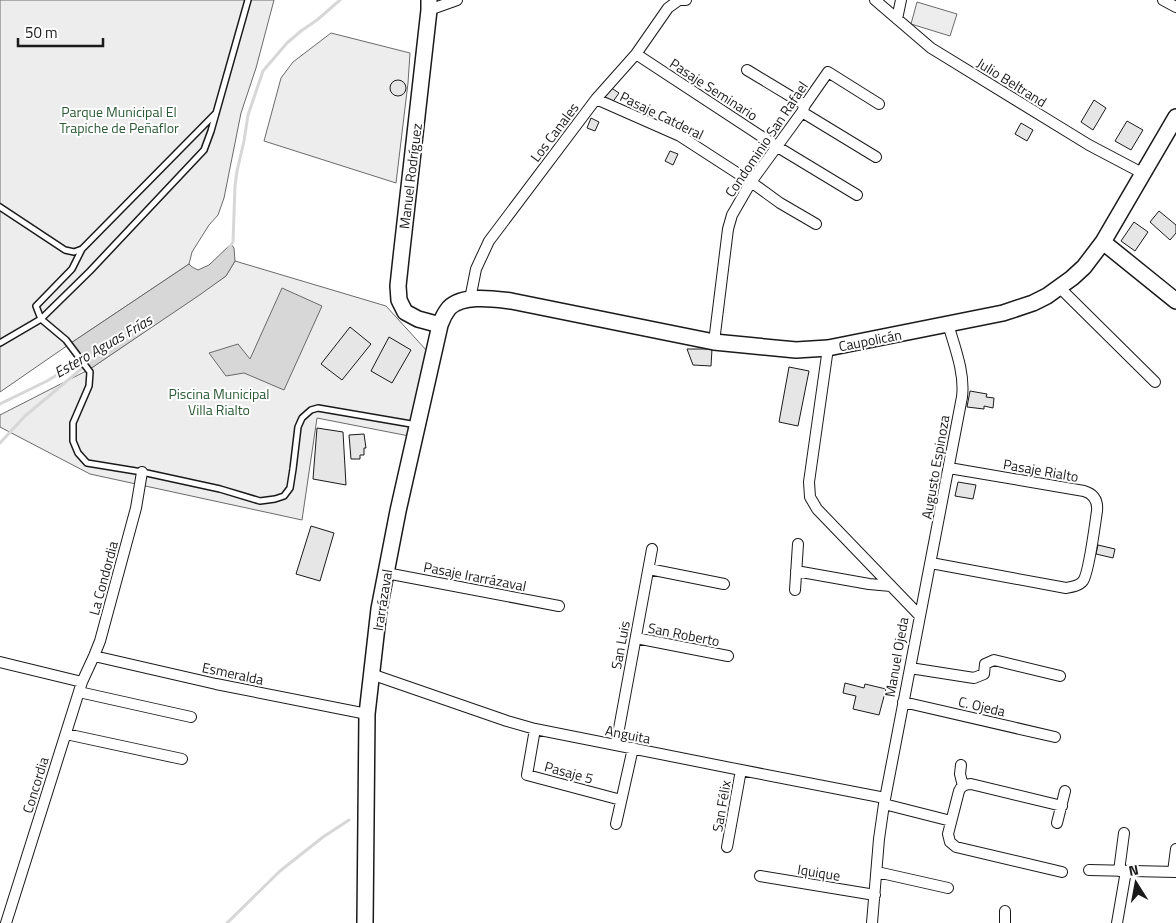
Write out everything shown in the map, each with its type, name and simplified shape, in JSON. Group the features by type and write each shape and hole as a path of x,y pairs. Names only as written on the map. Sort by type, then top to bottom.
{"main road":[{"name":"Manuel Rodríguez","path":"429,5 400,258 398,293 405,312 418,319 440,326"},
{"name":"Caupolicán","path":"470,299 511,301 714,342 796,350 828,348 1018,309 1060,288 1084,267 1103,242 1176,117"},
{"path":"1103,242 1176,301"},
{"name":"Irarrázaval","path":"365,923 367,714 379,609 440,326 449,308 458,301 470,299"}],"street":[{"path":"429,5 457,0"},
{"name":"Los Canales","path":"470,299 476,268 489,241 596,99 636,54 668,8 680,0 686,0"},
{"name":"Julio Beltrand","path":"875,0 931,48 1089,146 1144,174"},
{"path":"897,19 901,0"},
{"path":"1163,0 1176,7"},
{"name":"Pasaje Seminario","path":"636,54 776,146 857,195"},
{"path":"748,70 876,157"},
{"name":"Condominio San Rafael","path":"714,342 728,229 732,215 751,182 804,109 828,72 879,104"},
{"name":"Pasaje Catderal","path":"596,99 680,136 816,224"},
{"path":"1060,288 1154,382"},
{"name":"Augusto Espinoza","path":"920,616 963,389 961,372 948,324"},
{"name":"Manuel Ojeda","path":"828,348 809,482 810,497 816,509 920,616 879,838 872,923"},
{"name":"Pasaje Rialto","path":"931,562 1066,588 1080,584 1086,575 1097,511 1097,502 1092,495 1084,491 949,468"},
{"name":"La Condordia","path":"94,656 107,617 136,508 142,472"},
{"path":"795,590 798,544"},
{"name":"San Luis","path":"616,745 652,549"},
{"path":"648,569 724,584"},
{"path":"796,572 891,586"},
{"name":"Pasaje Irarrázaval","path":"386,573 559,606"},
{"name":"San Roberto","path":"636,638 728,656"},
{"name":"Concordia","path":"6,923 81,687 94,656"},
{"name":"Esmeralda","path":"94,656 216,684 367,714"},
{"path":"910,668 974,678 984,674 985,664 994,660 1060,676"},
{"path":"0,662 81,687 191,717"},
{"name":"Anguita","path":"371,674 507,721 536,729 885,801 951,821"},
{"name":"C. Ojeda","path":"903,702 1055,737"},
{"name":"Pasaje 5","path":"536,729 527,775 622,800"},
{"path":"66,734 182,759"},
{"path":"616,824 633,748"},
{"path":"961,765 960,774 963,786"},
{"name":"San Félix","path":"727,847 741,770"},
{"path":"1062,806 971,784 963,786 959,791 948,838 956,847 1062,872"},
{"path":"1057,823 1066,791"},
{"path":"1117,923 1124,833"},
{"path":"1089,870 1174,872 1176,849"},
{"path":"877,872 948,888"},
{"name":"Iquique","path":"760,876 875,895"},
{"path":"1005,923 1006,911"}],"lane":[{"path":"0,344 41,319 90,271 204,150 248,0"},
{"path":"216,113 82,249 72,269 36,306 41,319 66,340 90,372 89,386 73,423 73,441 78,453 87,463 142,472 260,501 284,496 290,488 298,427 302,418 311,410 318,408 418,426"},
{"path":"0,207 65,250 74,252 82,249"}],"shaded area":[{"name":"Parque Municipal El Trapiche de Peñaflor","path":"0,0 274,0 256,68 241,113 224,198 218,215 209,225 192,252 189,264 0,392"},
{"path":"917,2 957,14 950,36 911,24"},
{"path":"331,33 410,53 396,183 264,141 281,78 293,62"},
{"name":"Piscina Municipal Villa Rialto","path":"235,261 386,306 427,351 409,436 317,418 302,520 90,474 0,427 0,415 90,369 226,276"}],"water":[{"path":"231,244 234,248 235,261 226,276 90,369 71,343 189,264 198,270 209,265"},
{"path":"282,288 322,306 284,390 244,373 226,376 209,353 238,344 250,359"}],"building":[{"path":"398,80 404,82 406,88 404,94 398,96 392,94 390,88 392,82"},
{"path":"610,87 619,93 612,103 604,97"},
{"path":"1094,100 1106,108 1093,130 1081,122"},
{"path":"591,118 599,122 595,131 587,128"},
{"path":"1127,121 1143,130 1131,150 1115,141"},
{"path":"1021,123 1033,130 1027,141 1015,134"},
{"path":"670,151 678,154 673,165 665,161"},
{"path":"1159,211 1176,225 1176,233 1170,240 1150,222"},
{"path":"1134,222 1148,232 1135,251 1121,241"},
{"path":"350,327 371,344 342,380 321,364"},
{"path":"389,337 411,350 392,383 371,371"},
{"path":"687,349 712,349 711,366 693,365"},
{"path":"789,367 809,371 798,426 779,422"},
{"path":"970,391 987,394 986,397 994,398 993,408 984,406 984,409 967,407"},
{"path":"317,428 343,432 346,485 313,479"},
{"path":"364,434 366,448 364,448 364,455 360,455 360,459 351,459 349,435"},
{"path":"958,482 976,485 973,499 955,496"},
{"path":"311,526 334,533 320,581 296,574"},
{"path":"1098,545 1115,549 1113,558 1096,554"},
{"path":"845,683 864,688 865,684 886,689 879,715 853,709 856,696 843,693"}],"waterway":[{"name":"Estero Aguas Frías","path":"229,248 233,242 237,171 248,115 263,71 287,43 340,0"},
{"name":"Estero Aguas Frías","path":"0,404 47,381 81,360"},
{"path":"0,443 25,416 86,365"},
{"path":"227,923 280,871 323,837 349,820"}]}
